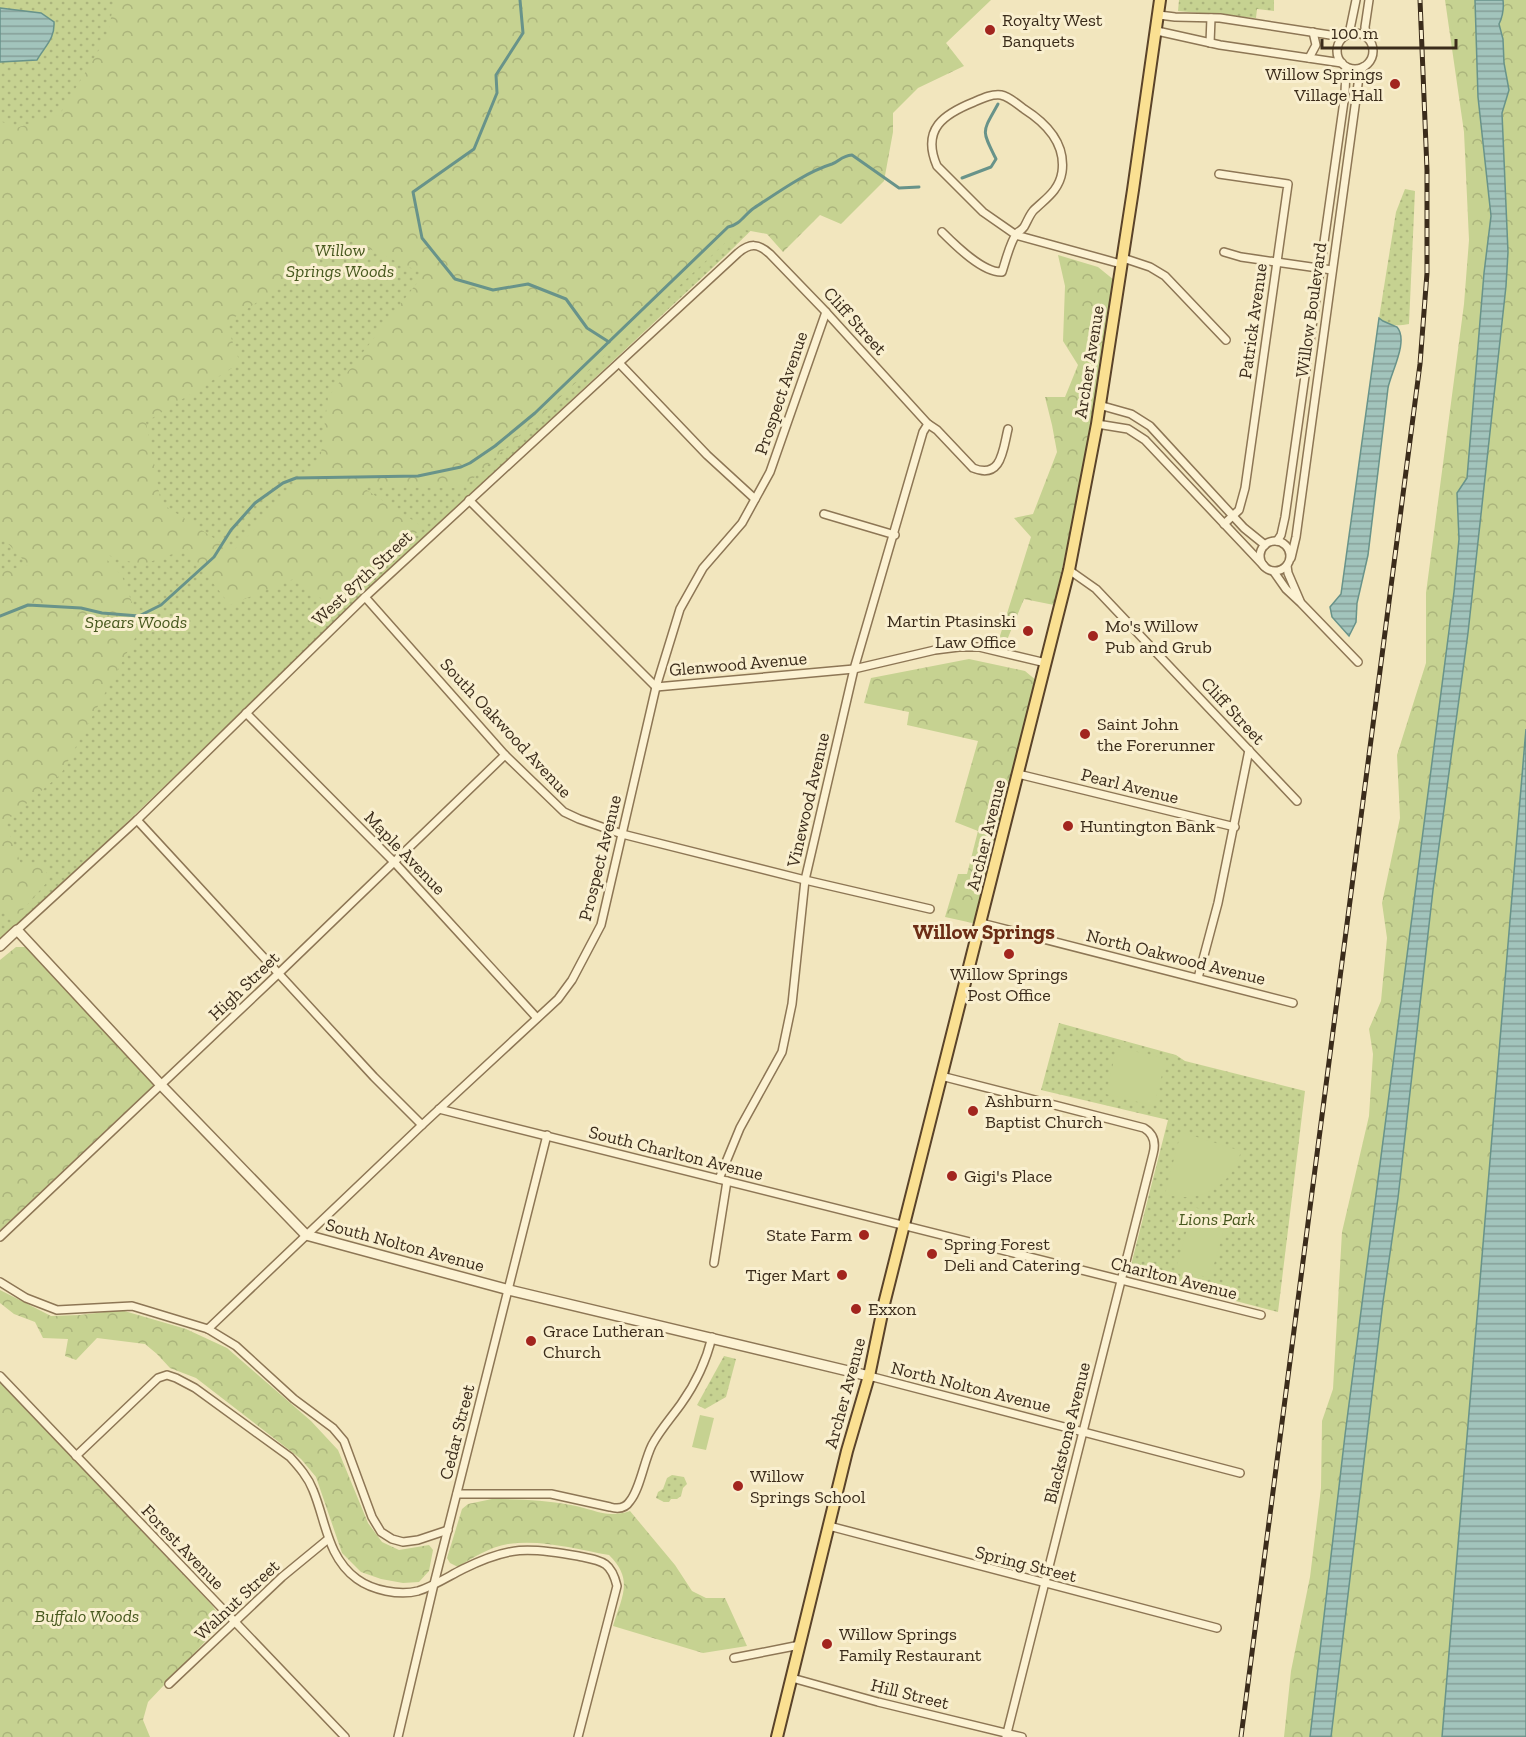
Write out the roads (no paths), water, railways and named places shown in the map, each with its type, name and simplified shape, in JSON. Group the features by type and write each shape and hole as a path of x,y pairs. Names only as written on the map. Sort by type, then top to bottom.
{"main road":[{"name":"Archer Avenue","path":"777,1737 1069,570 1097,424 1160,0"}],"street":[{"path":"1344,65 1339,58 1338,47 1353,22 1356,0"},
{"path":"1157,31 1210,43 1308,58 1357,69 1363,67 1371,59 1373,53 1365,27 1369,0"},
{"path":"1159,15 1211,18 1346,36 1355,33 1366,36"},
{"path":"1210,43 1211,18"},
{"path":"1308,58 1316,45 1313,32"},
{"name":"Willow Boulevard","path":"1277,541 1281,535 1285,517 1345,94 1344,65"},
{"name":"Willow Boulevard","path":"1291,558 1296,537 1359,77 1363,67"},
{"path":"942,232 977,261 1002,272 1016,235 1032,212 1048,200 1054,191 1062,171 1061,155 1052,132 1039,118 1010,99 994,95 958,109 944,118 934,133 932,142 933,156 937,166 973,203 995,222 1016,235 1150,267 1165,276 1226,340"},
{"name":"Patrick Avenue","path":"1219,174 1288,184 1245,488 1242,502 1224,524"},
{"name":"Cliff Street","path":"754,244 771,254 928,424 937,430 974,468 989,471 996,467 1001,460 1008,429"},
{"name":"West 87th Street","path":"0,946 137,820 364,597 620,364 738,253 754,244"},
{"path":"1224,252 1241,257 1332,270"},
{"name":"Prospect Avenue","path":"208,1329 558,999 572,980 601,925 656,687 680,609 703,568 742,523 770,472 826,312"},
{"path":"620,364 707,455 754,499"},
{"path":"1099,405 1131,414 1150,426 1233,515 1266,545"},
{"name":"Vinewood Avenue","path":"718,1179 740,1128 782,1052 792,1004 805,880 854,669 895,535 923,432 928,424"},
{"path":"1097,424 1119,426 1136,433 1264,566 1274,572 1286,589 1358,662"},
{"name":"Glenwood Avenue","path":"469,500 656,687 854,669 935,650 959,647 979,647 1046,663"},
{"path":"824,514 895,535"},
{"path":"1264,566 1260,558 1262,548 1277,541 1286,545 1291,558 1287,566 1274,572"},
{"path":"1287,566 1301,603"},
{"name":"Cliff Street","path":"1069,570 1096,589 1297,801"},
{"name":"South Oakwood Avenue","path":"364,597 505,754 564,812 622,834 930,909"},
{"name":"Maple Avenue","path":"246,714 395,863 537,1018"},
{"path":"1198,978 1235,827 1249,750"},
{"name":"High Street","path":"0,1237 395,863 505,754"},
{"name":"Pearl Avenue","path":"1018,774 1235,827"},
{"path":"137,820 374,1077 422,1125"},
{"name":"North Oakwood Avenue","path":"981,923 1293,1003"},
{"name":"South Nolton Avenue","path":"17,930 160,1084 306,1235 508,1290 868,1376"},
{"name":"Blackstone Avenue","path":"941,1076 1137,1126 1149,1131 1155,1148 1006,1735"},
{"name":"South Charlton Avenue","path":"439,1109 905,1225"},
{"name":"Cedar Street","path":"398,1737 434,1584 547,1135"},
{"path":"714,1263 727,1182"},
{"name":"Charlton Avenue","path":"905,1225 1261,1315"},
{"path":"0,1282 26,1298 57,1310 132,1306 208,1329 236,1346 294,1399 333,1428 344,1441 372,1517 381,1532 392,1539 403,1542 418,1540 448,1530"},
{"path":"458,1494 551,1494 618,1509 625,1506 631,1501 658,1433 681,1405 703,1368 712,1338"},
{"path":"75,1456 158,1378 167,1375 195,1388 290,1457 302,1470 313,1490 327,1540 340,1562 356,1578 372,1587 396,1593 417,1591 504,1552 543,1549 601,1561 613,1570 617,1586 578,1737"},
{"name":"Forest Avenue","path":"0,1376 345,1737"},
{"name":"North Nolton Avenue","path":"868,1376 1240,1473"},
{"name":"Spring Street","path":"829,1526 1217,1628"},
{"name":"Walnut Street","path":"169,1684 282,1577 327,1540"},
{"path":"734,1658 800,1645"},
{"name":"Hill Street","path":"792,1678 1006,1735 1022,1737"}],"water":[{"path":"1475,0 1503,0 1503,12 1499,24 1509,90 1502,113 1508,252 1506,286 1468,633 1433,890 1398,1198 1383,1302 1331,1737 1310,1737 1345,1435 1454,592 1459,539 1457,493 1467,478 1491,216 1478,97"},
{"path":"0,8 41,13 54,22 51,38 37,60 0,62"},
{"path":"1379,318 1397,327 1401,340 1388,388 1368,555 1357,603 1356,622 1349,636 1332,617 1330,607 1341,594"},
{"path":"1526,729 1526,1737 1442,1737 1525,740"}],"waterway":[{"path":"520,0 523,33 496,75 497,93 474,149 413,192 422,238 455,279 493,290 528,284 566,299 587,328 609,342"},
{"path":"962,178 991,167 996,159 985,131 998,104"},
{"path":"0,616 28,605 81,608 102,613 139,616 161,605 214,557 231,530 255,503 283,483 296,478 418,476 470,463 535,413 728,227 736,224 754,208 792,183 843,157 852,155 899,188 919,187"}],"railway":[{"path":"1241,1737 1420,364 1427,273 1427,170 1420,0"}],"place":[{"name":"Royalty West Banquets","path":"990,30"},
{"name":"Willow Springs Village Hall","path":"1395,84"},
{"name":"Martin Ptasinski Law Office","path":"1028,631"},
{"name":"Mo's Willow Pub and Grub","path":"1093,636"},
{"name":"Saint John the Forerunner","path":"1085,734"},
{"name":"Huntington Bank","path":"1068,826"},
{"name":"Willow Springs Post Office","path":"1009,954"},
{"name":"Ashburn Baptist Church","path":"973,1111"},
{"name":"Gigi's Place","path":"952,1176"},
{"name":"State Farm","path":"864,1235"},
{"name":"Spring Forest Deli and Catering","path":"932,1254"},
{"name":"Tiger Mart","path":"842,1275"},
{"name":"Exxon","path":"856,1309"},
{"name":"Grace Lutheran Church","path":"531,1341"},
{"name":"Willow Springs School","path":"738,1486"},
{"name":"Willow Springs Family Restaurant","path":"827,1644"}],"district":[{"name":"Willow Springs","path":"984,931"}],"park label":[{"name":"Willow Springs Woods","path":"340,260"},
{"name":"Spears Woods","path":"136,622"},
{"name":"Lions Park","path":"1217,1219"},
{"name":"Buffalo Woods","path":"87,1616"}]}
